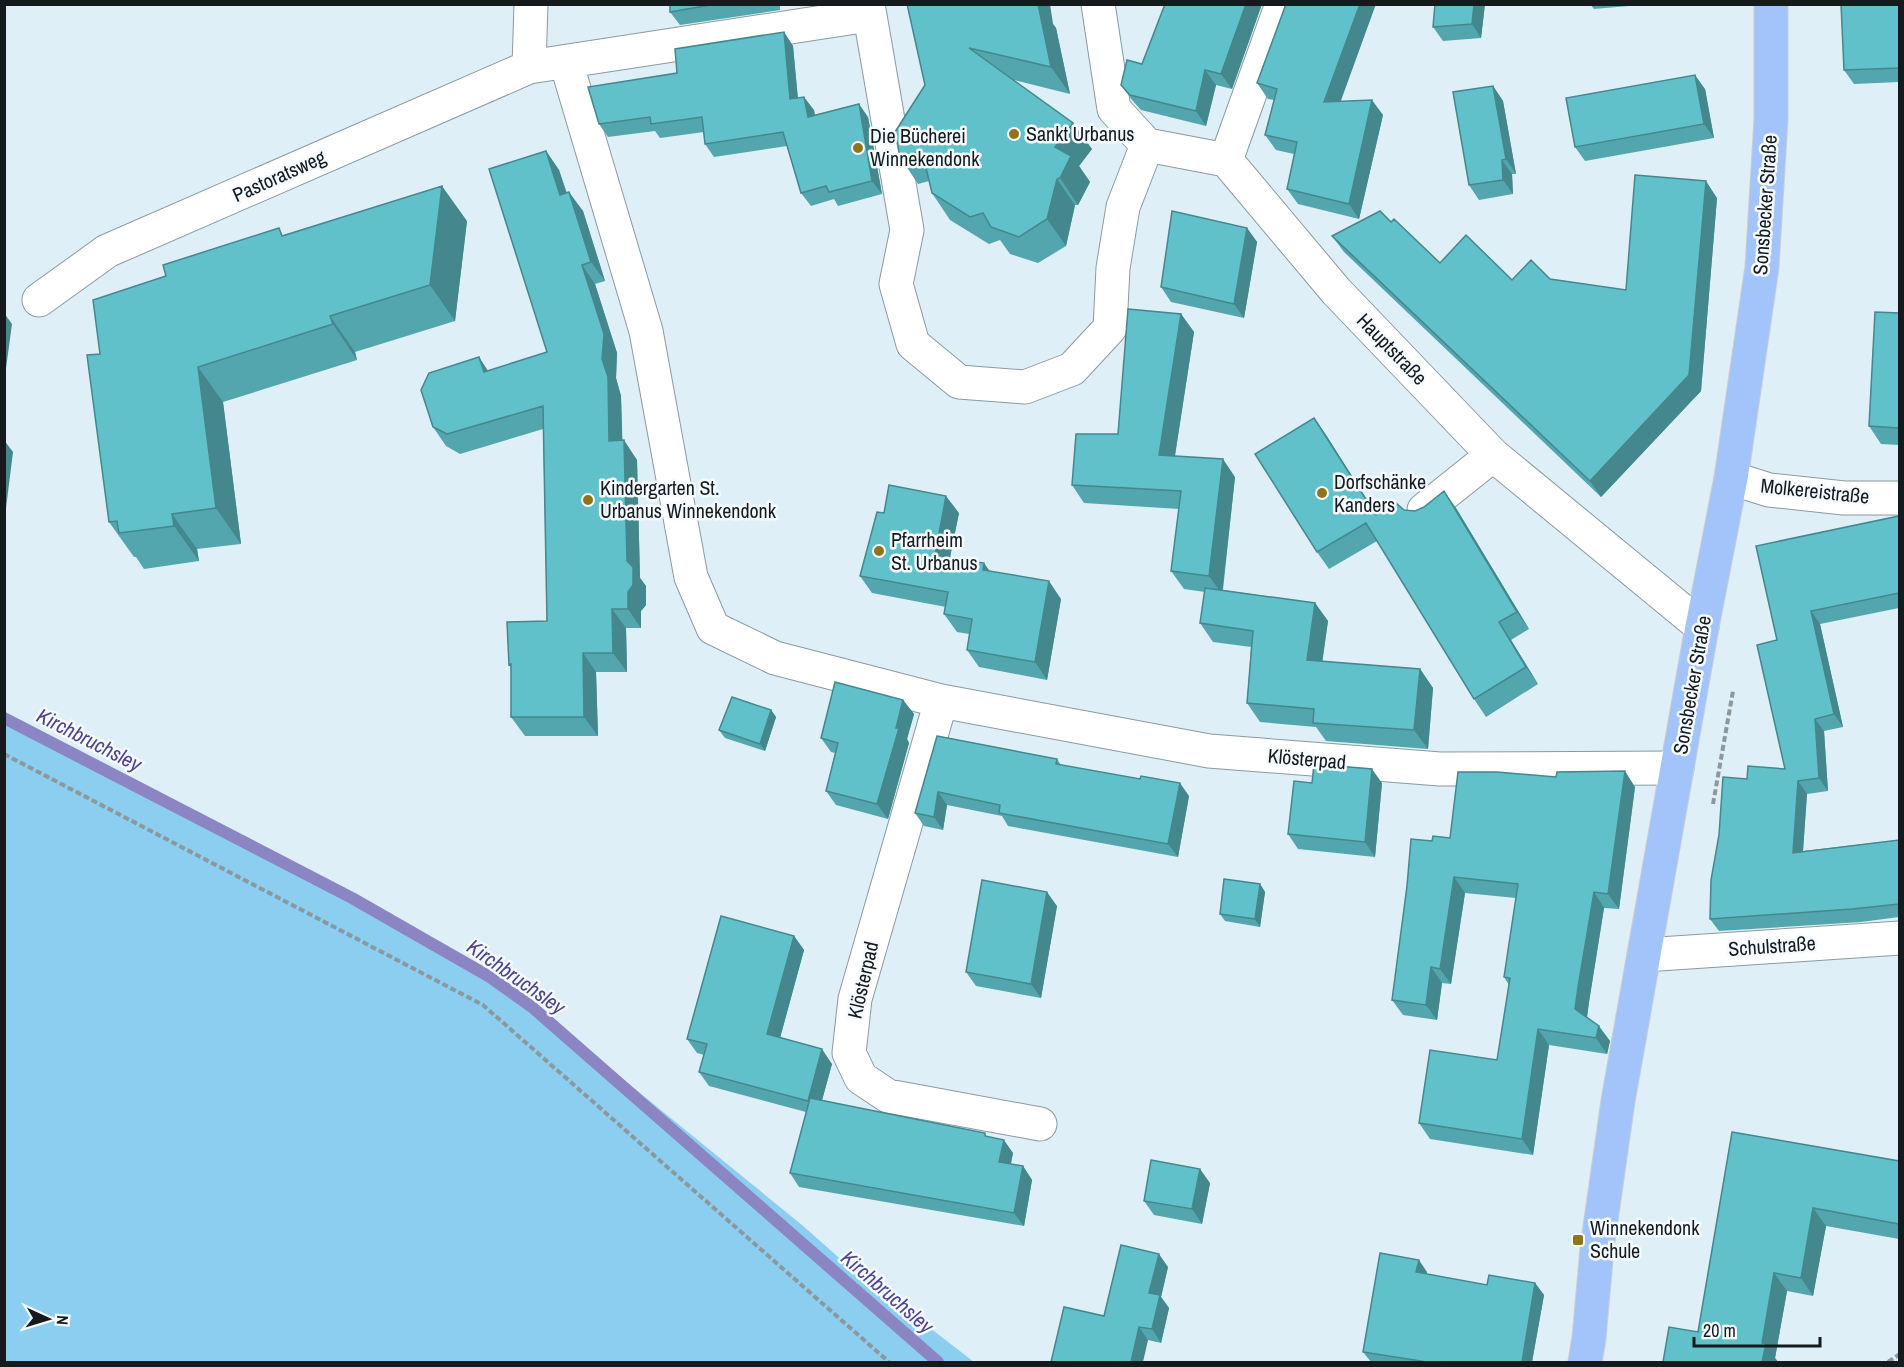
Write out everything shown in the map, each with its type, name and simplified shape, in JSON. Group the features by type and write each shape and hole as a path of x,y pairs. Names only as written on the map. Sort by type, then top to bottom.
{"main road":[{"name":"Sonsbecker Straße","path":"1585,1362 1597,1248 1615,1123 1702,627 1731,478 1762,267 1771,120 1772,4"}],"street":[{"path":"529,67 531,4"},
{"path":"1098,4 1114,109 1147,145 1226,160 1282,4"},
{"path":"869,13 907,230 896,284 913,344 959,382 1025,387 1072,369 1110,328 1113,268 1123,207 1147,145"},
{"name":"Pastoratsweg","path":"39,300 107,251 529,67 869,13"},
{"name":"Klösterpad","path":"566,62 646,331 691,577 712,628 775,658 941,701 1209,751 1440,769 1677,768"},
{"name":"Hauptstraße","path":"1226,160 1336,291 1493,455 1702,627"},
{"path":"1424,510 1493,455"},
{"name":"Molkereistraße","path":"1731,478 1769,490 1844,498 1899,498"},
{"name":"Klösterpad","path":"941,701 855,999 849,1053 861,1078 888,1095 1040,1124"},
{"name":"Schulstraße","path":"1644,955 1899,938"}],"path":[{"path":"4,754 483,1005 889,1362"},
{"path":"1888,1362 1899,1353"}],"shaded area":[{"path":"4,715 489,970 837,1256 974,1362 5,1362"}],"building":[{"path":"670,4 716,4 670,12"},
{"name":"Sankt Urbanus","path":"907,4 1038,4 1051,67 969,48 1073,123 1055,147 1071,156 1060,178 1057,179 1047,219 1019,237 991,227 983,213 970,217 932,193 922,151 900,157 895,132 925,85"},
{"path":"1165,4 1246,4 1221,74 1205,70 1196,111 1130,95 1121,85 1127,60 1142,64"},
{"path":"1286,4 1360,4 1324,102 1372,100 1349,204 1287,189 1297,142 1265,135 1277,89 1257,83"},
{"path":"1435,4 1474,4 1472,24 1433,27"},
{"path":"1841,4 1899,4 1899,68 1844,70"},
{"path":"784,32 790,99 804,97 808,117 859,104 872,181 829,192 826,186 801,193 783,132 705,144 702,117 651,124 650,117 599,124 588,87 677,73 675,49"},
{"path":"1695,75 1704,124 1575,147 1566,98"},
{"path":"1493,86 1506,159 1502,160 1503,180 1469,185 1453,92"},
{"path":"546,151 560,195 569,192 591,262 582,265 604,334 602,359 608,377 609,441 624,440 627,561 633,567 633,585 628,592 628,609 612,609 613,653 583,653 584,717 511,717 511,664 509,665 507,622 547,621 543,406 447,434 433,427 421,390 429,373 479,357 484,372 547,352 489,169"},
{"path":"1635,175 1706,181 1689,375 1590,481 1332,236 1380,211 1391,222 1394,219 1440,263 1466,235 1512,280 1531,260 1550,279 1626,290"},
{"path":"442,186 430,285 330,316 333,324 198,367 216,508 172,514 174,526 119,533 117,521 109,522 87,355 100,354 93,300 166,276 163,265 279,228 282,236"},
{"path":"1172,211 1247,228 1234,304 1161,287"},
{"path":"1128,309 1181,314 1159,455 1223,459 1209,576 1171,571 1181,491 1072,485 1076,434 1118,434"},
{"path":"1875,312 1899,313 1899,428 1869,426"},
{"path":"1314,418 1376,515 1396,503 1404,510 1415,511 1424,507 1444,491 1517,612 1499,622 1526,667 1474,699 1366,523 1317,552 1255,454"},
{"path":"889,485 946,496 935,555 984,563 983,570 1049,581 1035,662 967,650 972,619 944,614 948,592 860,576 877,512 884,513"},
{"path":"1899,516 1899,593 1811,611 1834,714 1815,719 1819,778 1798,781 1793,853 1899,840 1899,904 1710,919 1711,880 1719,835 1723,777 1747,779 1748,766 1785,769 1757,645 1777,640 1756,546"},
{"path":"1205,588 1315,603 1307,660 1420,669 1414,730 1313,723 1314,709 1247,703 1253,631 1200,623"},
{"path":"835,682 903,700 896,728 899,728 877,804 826,791 838,743 821,738"},
{"path":"732,697 771,710 760,744 719,730"},
{"path":"937,736 1057,759 1056,764 1140,779 1141,776 1180,783 1168,844 999,813 1000,805 938,792 934,817 915,813"},
{"path":"1314,764 1372,769 1365,842 1288,834 1294,781 1312,783"},
{"path":"1625,771 1608,894 1594,892 1575,1009 1599,1026 1596,1038 1538,1029 1522,1139 1419,1123 1430,1050 1497,1060 1510,978 1504,977 1518,884 1454,877 1440,969 1431,967 1426,1005 1392,1000 1411,839 1432,841 1433,836 1450,838 1458,772 1497,772 1556,777 1557,772"},
{"path":"1224,879 1260,884 1255,919 1220,914"},
{"path":"982,880 1047,892 1031,984 966,972"},
{"path":"721,916 794,936 767,1034 822,1049 808,1101 699,1072 707,1044 687,1039"},
{"path":"810,1098 985,1133 985,1136 1004,1140 999,1162 1023,1166 1014,1213 790,1173"},
{"path":"1732,1132 1899,1161 1899,1224 1813,1208 1801,1278 1774,1273 1762,1343 1766,1344 1762,1362 1663,1362 1669,1327 1698,1332"},
{"path":"1151,1160 1200,1169 1192,1209 1144,1201"},
{"path":"1121,1245 1159,1254 1149,1293 1160,1295 1152,1329 1139,1327 1131,1362 1051,1362 1064,1307 1104,1316"},
{"path":"1380,1253 1419,1260 1416,1272 1487,1285 1489,1275 1535,1283 1522,1362 1427,1362 1363,1352"}],"waterway":[{"name":"Kirchbruchsley","path":"4,718 352,898 490,977 532,1007 938,1362"}],"place":[{"name":"Sankt Urbanus","path":"1014,134"},
{"name":"Die Bücherei Winnekendonk","path":"858,148"},
{"name":"Dorfschänke Kanders","path":"1322,493"},
{"name":"Kindergarten St. Urbanus Winnekendonk","path":"588,500"},
{"name":"Pfarrheim St. Urbanus","path":"879,551"},
{"name":"Winnekendonk Schule","path":"1578,1240"}]}
